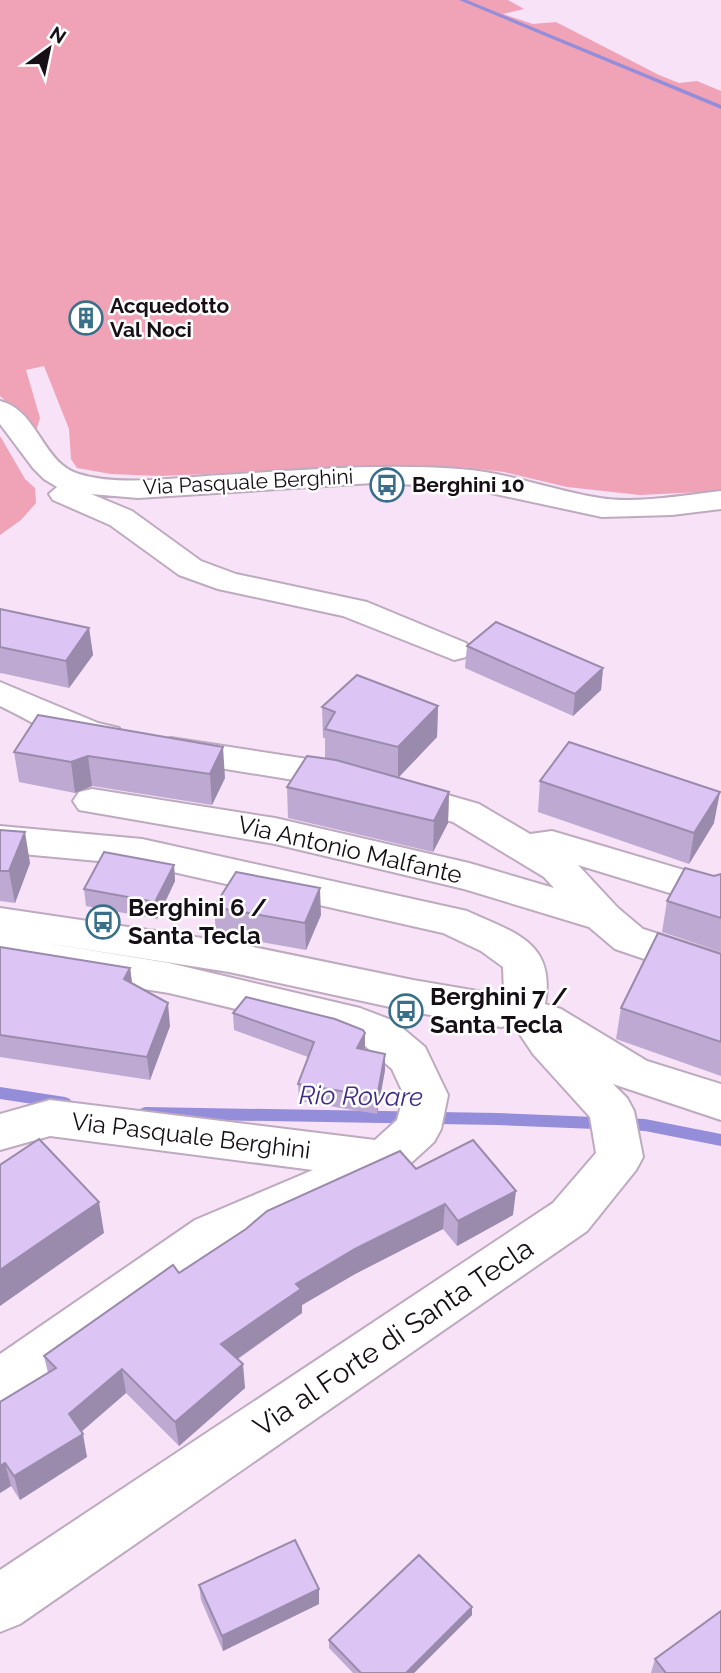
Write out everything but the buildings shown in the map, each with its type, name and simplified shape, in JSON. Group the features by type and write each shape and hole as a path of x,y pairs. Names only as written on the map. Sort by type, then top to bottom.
{"street":[{"path":"0,409 27,436 43,462 66,480"},
{"name":"Via Pasquale Berghini","path":"454,650 355,609 229,582 190,568 121,519 52,490 66,480 87,485 138,489 373,474 463,478 602,508 671,506 721,500"},
{"name":"Via Antonio Malfante","path":"0,693 89,733 206,757 340,776 466,813 558,868 604,918 629,939 721,971"},
{"name":"Via Antonio Malfante","path":"92,802 275,831 469,877 604,918"},
{"path":"0,839 142,852 453,921 496,941 523,960 527,988 523,1006"},
{"path":"524,847 552,844 709,891"},
{"path":"0,1380 212,1234 384,1160 418,1129 426,1095 409,1059 379,1033 345,1019 169,978 10,954 7,923 229,957 413,996 501,1011 523,1006 631,1073 721,1102"},
{"name":"Via al Forte di Santa Tecla","path":"0,1604 570,1217 620,1157 611,1111 548,1042 523,1006"},
{"name":"Via Pasquale Berghini","path":"0,1132 50,1118 384,1160"}],"shaded area":[{"path":"0,0 508,0 524,9 503,14 533,24 556,22 659,75 679,83 697,81 721,91 721,491 640,495 567,487 504,472 461,467 364,467 160,476 111,474 77,468 71,459 69,429 44,366 26,370 40,418 36,431 0,396"},
{"path":"0,436 25,479 35,488 36,503 21,520 0,535"}],"waterway":[{"path":"462,0 721,107"},
{"name":"Rio Rovare","path":"0,1093 65,1103"},
{"name":"Rio Rovare","path":"145,1113 497,1119 645,1125 721,1140"}],"place":[{"name":"Acquedotto Val Noci","path":"86,318"},
{"name":"Berghini 10","path":"387,485"},
{"name":"Berghini 6 / Santa Tecla","path":"103,922"},
{"name":"Berghini 7 / Santa Tecla","path":"406,1011"}]}
